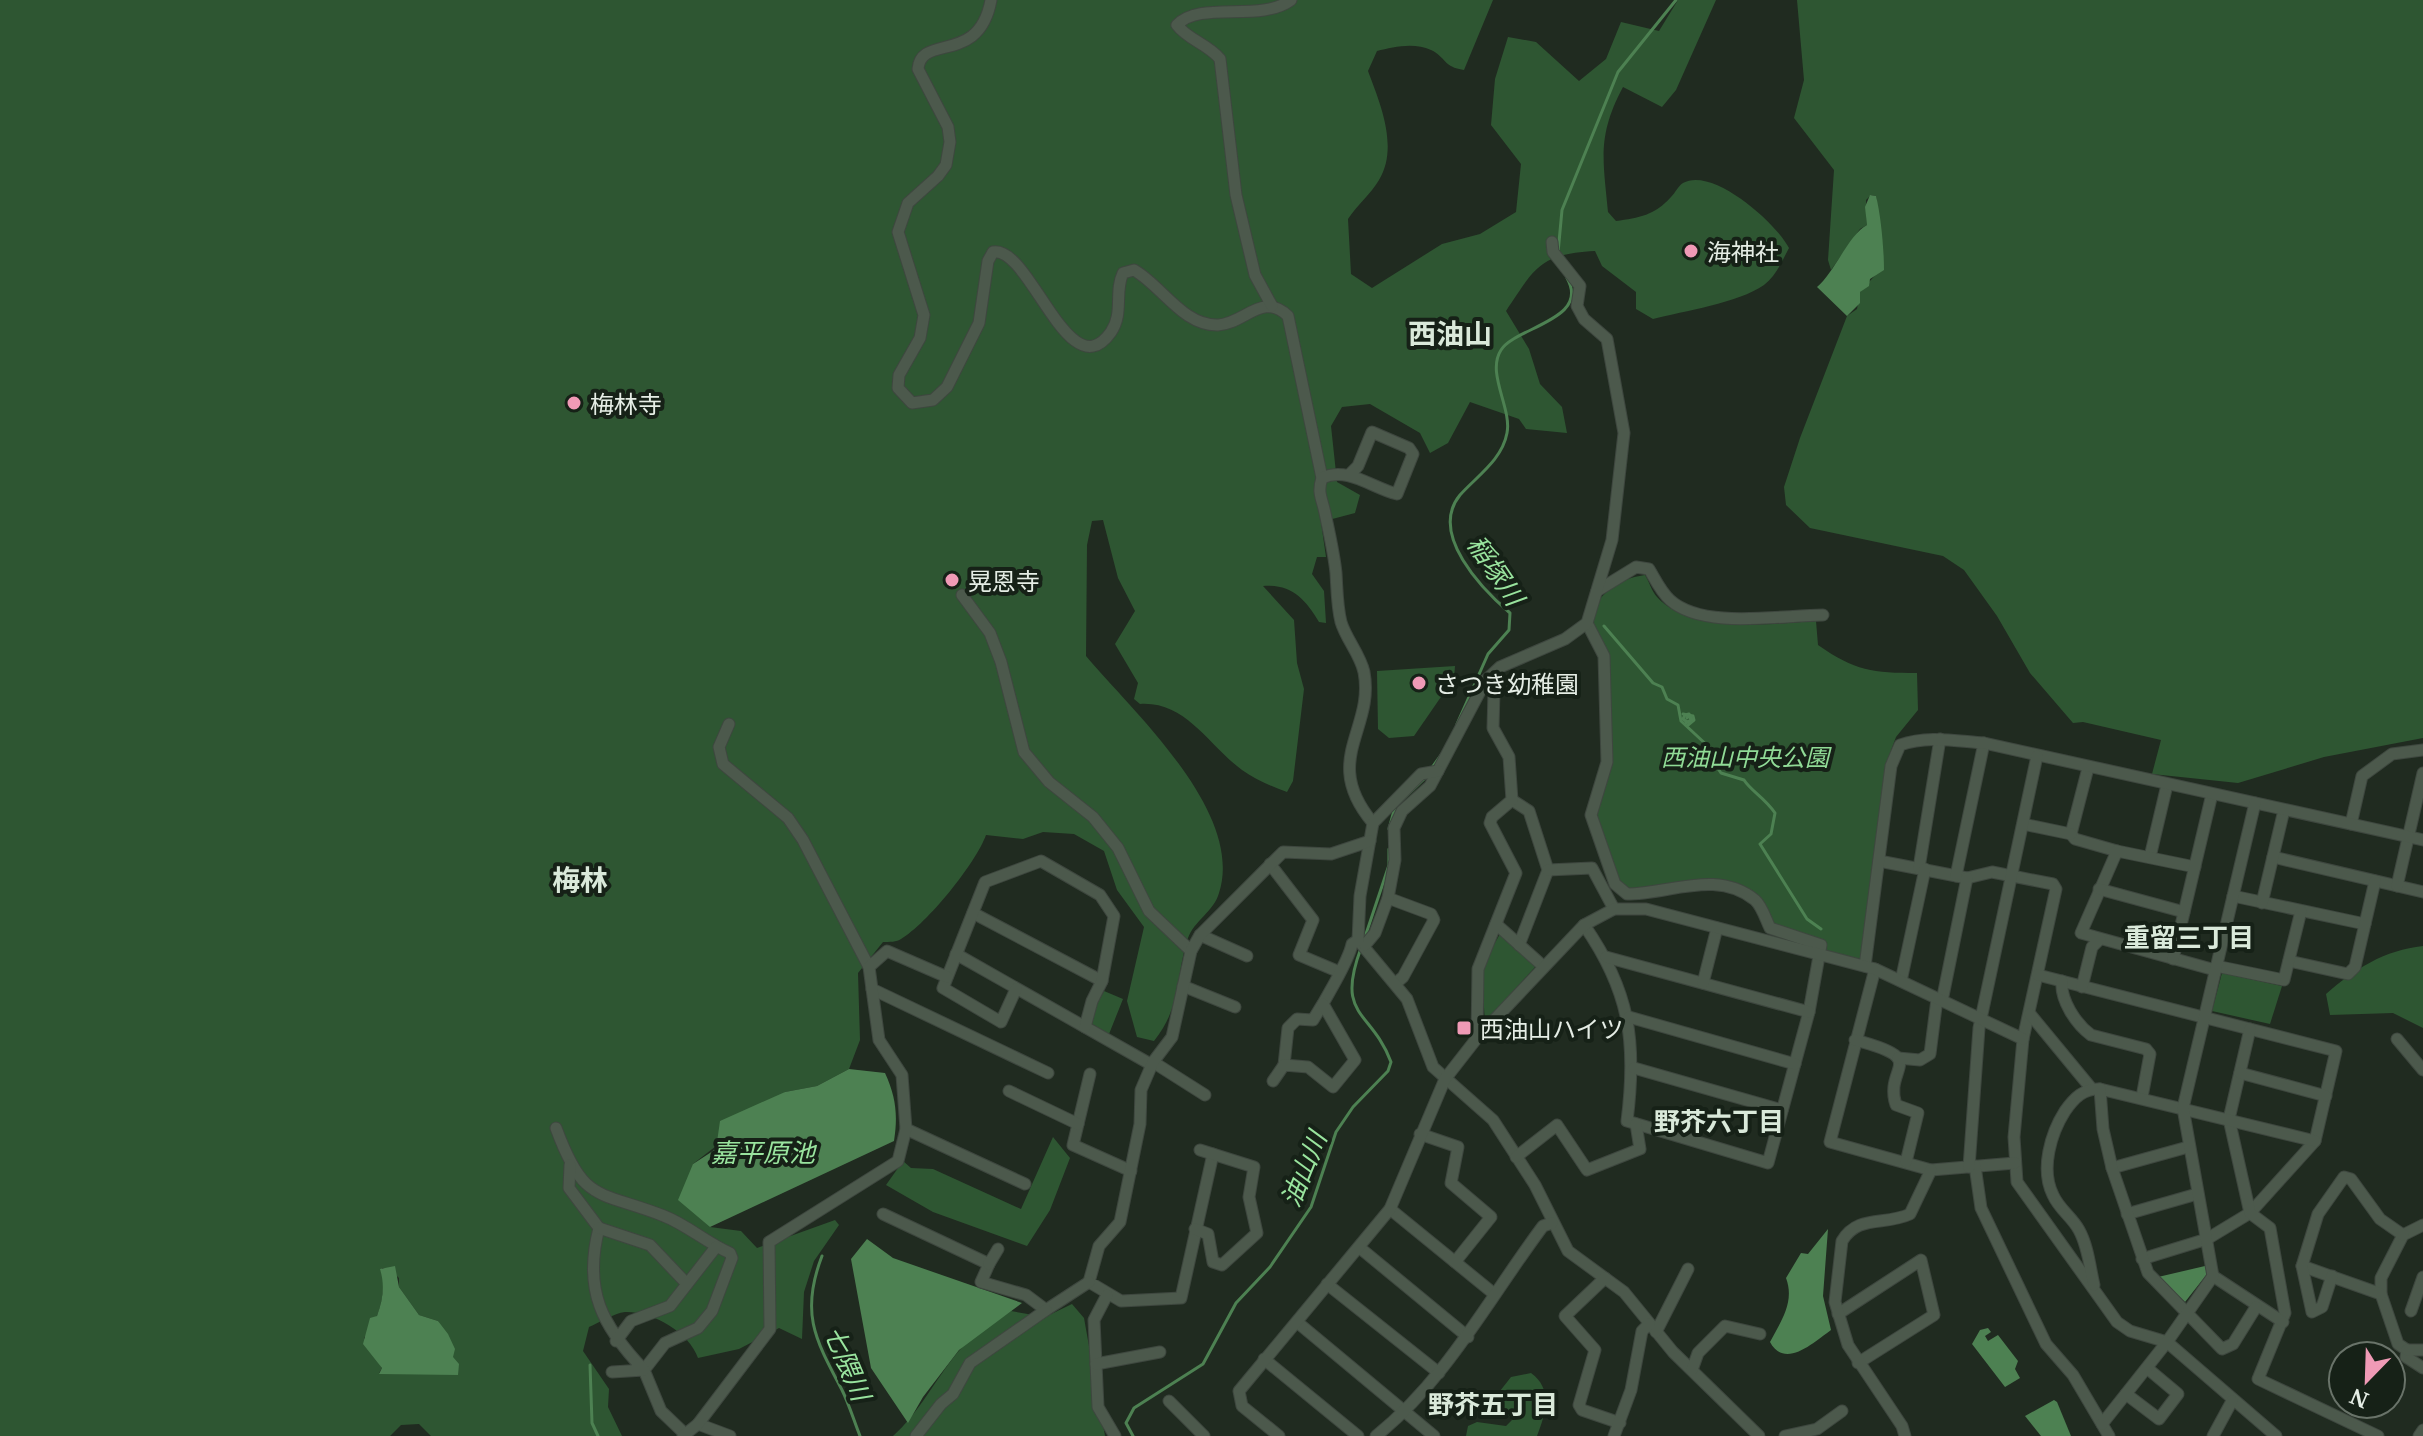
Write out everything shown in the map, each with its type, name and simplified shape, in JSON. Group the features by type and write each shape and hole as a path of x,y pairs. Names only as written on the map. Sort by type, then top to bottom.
{"street":[{"path":"991,0 982,26 974,36 964,44 929,50 919,61 918,69 948,127 950,142 946,165 908,203 898,232 924,315 920,338 899,375 898,388 903,397 920,404 933,400 947,387 979,323 988,261 997,251 1019,264 1054,320 1075,341 1085,344 1106,339 1112,330 1121,307 1120,279 1128,270 1143,275 1186,315 1209,323 1228,322 1258,307 1272,306"},
{"path":"1291,0 1271,7 1215,7 1182,17 1177,25 1182,32 1210,46 1220,59 1236,195 1255,275 1272,306 1288,316 1292,327 1322,478 1318,495 1324,508 1335,569 1340,618 1364,670 1365,693 1349,751 1348,770 1362,809 1373,823"},
{"path":"1273,1081 1284,1065 1288,1028 1297,1019 1313,1020 1337,971 1349,956 1352,944 1362,942 1375,933 1388,898 1395,860 1394,828 1402,811 1430,786 1486,680 1500,667 1565,639 1587,623 1612,540 1624,433 1607,339 1584,319 1577,306 1580,286 1552,247"},
{"path":"1322,478 1349,475 1397,494 1413,454 1409,448 1372,432 1358,466 1349,475"},
{"path":"1597,591 1636,567 1649,569 1669,600 1688,612 1758,620 1823,615"},
{"path":"962,595 990,633 1024,752 1049,782 1093,817 1118,848 1149,911 1191,951"},
{"path":"1584,925 1606,957 1629,1017 1634,1068 1627,1121 1768,1163 1809,1012 1821,945 1770,928 1757,901 1722,884 1695,884 1653,894 1627,894 1615,884 1591,815 1607,762 1604,656 1587,623"},
{"path":"1486,680 1494,691 1493,728 1509,757 1512,800"},
{"path":"599,1228 594,1248 597,1306 616,1341 644,1370 661,1411 684,1435 698,1424 770,1329 769,1242 898,1161 906,1129 902,1075 879,1040 869,967 803,840 788,818 723,764 719,747 729,724"},
{"path":"1901,981 1922,868 1940,739"},
{"path":"2015,1163 1931,1170 1830,1142 1870,967 1891,766 1900,745 1940,739 1984,743 2423,840"},
{"path":"1898,1058 1920,1060 1930,1054 1984,743"},
{"path":"2351,824 2362,776 2392,754 2423,750"},
{"path":"2037,756 1982,1020 1972,1167 1981,1208 2046,1344 2073,1375 2109,1436"},
{"path":"2071,834 2088,768"},
{"path":"1438,771 1421,774 1373,823 1360,896 1362,942 1396,983 1423,1033 1433,1067 1493,1120 1535,1185 1568,1251 1624,1292 1692,1370 1759,1436"},
{"path":"2397,886 2420,797 2423,773"},
{"path":"2150,857 2167,785"},
{"path":"2173,959 2212,794"},
{"path":"1512,800 1529,811 1548,870 1519,945"},
{"path":"1477,1038 1478,969 1516,873 1490,823 1492,817 1512,800"},
{"path":"2255,803 2183,1108 2213,1276 2283,1322"},
{"path":"2262,903 2284,810"},
{"path":"2023,824 2071,834 2075,839 2117,851 2195,867"},
{"path":"916,1436 953,1394 970,1363 1089,1282 1099,1246 1120,1222 1140,1124 1141,1090 1152,1063 1172,1037 1191,951 1200,935 1270,864 1290,850 1331,854 1370,841"},
{"path":"2117,851 2081,933 2173,959 2284,980 2301,911"},
{"path":"2273,857 2423,892"},
{"path":"1016,989 1001,1022 943,988 985,882 1041,861 1100,895 1114,916 1102,981 1085,1027"},
{"path":"1879,861 1962,877 1992,872 2053,884 2056,889 2023,1039 2014,1137 2017,1182 2117,1322 2130,1331 2167,1342 2276,1436"},
{"path":"1270,864 1313,920 1299,955 1337,971"},
{"path":"1548,870 1592,868 1614,909"},
{"path":"2289,961 2348,974 2355,967 2375,881"},
{"path":"2099,889 2184,912"},
{"path":"2233,896 2365,924"},
{"path":"1388,898 1431,914 1434,920 1403,977 1396,983"},
{"path":"1279,1436 1242,1406 1239,1391 1390,1209 1445,1079 1477,1038 1584,925 1614,909 1646,909 1821,954 1870,967 2023,1039"},
{"path":"973,913 1102,981"},
{"path":"1496,924 1543,966"},
{"path":"1703,983 1717,928"},
{"path":"1200,935 1247,956"},
{"path":"2082,987 2092,947 2100,939"},
{"path":"869,967 887,951 947,977"},
{"path":"956,954 1205,1095"},
{"path":"1606,957 1809,1012"},
{"path":"2038,975 2336,1051 2315,1141 2250,1213 2207,1239 2142,1259"},
{"path":"2062,981 2061,992 2084,1030 2091,1035 2146,1049 2150,1054 2142,1097"},
{"path":"1183,986 1235,1007"},
{"path":"872,989 1048,1073"},
{"path":"1284,1065 1308,1067 1333,1087 1355,1060 1323,1004"},
{"path":"2030,1014 2034,1015 2068,1065 2096,1088 2315,1141"},
{"path":"1629,1017 1795,1064"},
{"path":"2250,1029 2229,1119 2250,1213 2270,1228 2285,1313 2258,1379 2378,1436"},
{"path":"2397,1039 2423,1070"},
{"path":"1855,1040 1888,1049 1898,1058 1901,1066 1893,1099 1896,1105 1918,1113 1906,1162"},
{"path":"1634,1068 1782,1110"},
{"path":"2240,1073 2326,1096"},
{"path":"1090,1074 1073,1145 1131,1171"},
{"path":"2096,1088 2112,1168 2148,1273 2222,1349 2233,1344 2256,1307"},
{"path":"2096,1088 2078,1095 2055,1128 2049,1150 2051,1193 2083,1237 2096,1291"},
{"path":"1009,1091 1078,1124"},
{"path":"1516,1157 1557,1125 1587,1170 1640,1149 1636,1124"},
{"path":"556,1128 570,1165 597,1195 667,1217 732,1258 712,1311 698,1328 665,1343 644,1370 612,1372"},
{"path":"906,1129 1025,1184"},
{"path":"1420,1134 1458,1147 1451,1183 1491,1217 1455,1262"},
{"path":"2112,1168 2188,1147"},
{"path":"1195,1229 1208,1234 1213,1262 1217,1265 1226,1262 1257,1234 1249,1197 1254,1167 1200,1150"},
{"path":"1089,1282 1121,1301 1181,1298 1213,1154"},
{"path":"570,1165 569,1188 599,1228 650,1245 687,1284"},
{"path":"1905,1436 1902,1426 1858,1363 1835,1302 1842,1241 1847,1233 1862,1222 1895,1220 1910,1214 1931,1170"},
{"path":"2332,1276 2322,1307 2312,1312 2302,1266 2318,1214 2344,1177 2351,1179 2380,1219 2403,1235"},
{"path":"2127,1214 2197,1194"},
{"path":"1390,1209 1493,1293"},
{"path":"883,1214 989,1264"},
{"path":"1376,1436 1407,1411 1439,1373 1468,1337 1493,1293 1543,1226 1552,1223"},
{"path":"2397,1340 2381,1294 2381,1278 2403,1235 2423,1225"},
{"path":"616,1341 631,1321 670,1306 716,1247"},
{"path":"1360,1248 1468,1337"},
{"path":"998,1249 981,1282 1026,1295 1046,1310"},
{"path":"1838,1314 1921,1260 1934,1315 1858,1363"},
{"path":"2302,1266 2381,1294"},
{"path":"1614,1436 1631,1390 1642,1331 1653,1328 1688,1269"},
{"path":"2102,1424 2167,1342 2213,1276"},
{"path":"2411,1311 2423,1277"},
{"path":"1605,1278 1565,1316 1595,1350 1579,1405 1582,1410 1620,1423"},
{"path":"1327,1284 1439,1373"},
{"path":"1107,1295 1094,1320 1098,1407 1115,1436"},
{"path":"1297,1322 1434,1436"},
{"path":"1692,1370 1698,1353 1725,1326 1760,1334"},
{"path":"2407,1350 2423,1350"},
{"path":"1096,1364 1160,1352"},
{"path":"1264,1359 1358,1436"},
{"path":"2126,1394 2159,1419 2178,1394 2147,1368"},
{"path":"1169,1401 1204,1436"},
{"path":"2213,1436 2232,1401"},
{"path":"1785,1436 1820,1432 1842,1411"},
{"path":"698,1424 730,1436"},
{"path":"2419,1436 2423,1430"}],"green space":[{"path":"0,0 1493,0 1464,70 1452,67 1431,50 1411,46 1377,51 1368,71 1386,125 1387,154 1379,180 1348,219 1351,274 1372,288 1442,244 1480,234 1516,212 1521,164 1491,125 1495,79 1508,37 1536,42 1579,81 1606,59 1621,22 1659,31 1678,0 1716,0 1676,90 1662,107 1623,87 1609,120 1604,148 1608,212 1616,221 1639,217 1659,208 1683,183 1696,180 1711,183 1743,200 1772,225 1789,248 1781,263 1764,285 1753,291 1726,302 1653,319 1636,309 1636,292 1602,266 1595,251 1562,256 1540,266 1506,311 1529,349 1540,384 1562,407 1567,433 1526,429 1519,419 1470,402 1448,443 1430,453 1420,433 1370,404 1342,407 1331,426 1337,482 1360,495 1355,513 1321,522 1326,557 1317,557 1312,574 1324,591 1326,623 1319,622 1303,600 1290,590 1263,586 1294,620 1297,663 1304,689 1293,781 1287,792 1242,770 1184,717 1156,705 1140,704 1134,699 1138,683 1115,644 1135,611 1118,578 1103,520 1092,521 1087,545 1086,656 1155,734 1200,797 1216,830 1223,862 1219,893 1188,938 1174,1004 1154,1041 1137,1037 1127,1001 1144,927 1117,890 1104,851 1074,834 1043,832 1023,839 986,835 962,876 937,907 899,940 883,942 858,973 860,1040 849,1069 817,1086 785,1092 693,1164 710,1227 741,1231 757,1248 835,1220 839,1225 814,1261 804,1292 802,1339 779,1328 739,1349 698,1358 678,1332 647,1315 625,1312 589,1327 583,1351 609,1389 608,1407 622,1436 431,1436 419,1424 401,1425 390,1436 0,1436","holes":["382,1268 388,1268 399,1278 399,1287 419,1315 438,1321 453,1357 379,1373 382,1368 364,1338 380,1305"]},
{"path":"1797,0 2423,0 2423,738 2324,757 2238,783 2152,774 2161,740 2083,722 2073,723 2030,673 1997,616 1964,570 1943,556 1810,528 1786,505 1784,487 1847,316 1857,309 1860,292 1879,271 1881,233 1876,196 1871,195 1866,200 1867,225 1860,229 1831,270 1828,260 1834,170 1794,118 1804,80"},
{"name":"西油山中央公園","path":"1645,575 1657,597 1671,609 1689,617 1732,624 1816,621 1818,645 1843,660 1876,671 1917,673 1918,710 1896,737 1886,764 1860,964 1821,954 1770,928 1757,901 1722,884 1627,894 1615,884 1591,815 1607,762 1604,656 1587,623 1608,590 1625,580"},
{"path":"1455,666 1454,678 1414,736 1389,738 1378,729 1377,671"},
{"path":"1501,932 1536,966 1485,1022 1481,968"},
{"path":"2423,946 2423,1028 2393,1013 2330,1015 2326,994 2348,977 2383,956"},
{"path":"2222,973 2282,986 2270,1024 2212,1011"},
{"path":"1104,991 1123,999 1109,1034 1087,1021"},
{"path":"1053,1137 1070,1158 1050,1210 1027,1246 933,1212 886,1185 903,1161 911,1168 933,1169 1021,1209"},
{"path":"1072,1304 1084,1318 1105,1436 893,1436 919,1407 957,1353 976,1336 1011,1311 1045,1317"},
{"path":"1531,1373 1542,1386 1546,1402 1537,1436 1466,1436 1468,1426 1477,1422 1506,1426 1512,1420 1503,1409 1500,1391 1511,1377"}],"water":[{"path":"1870,195 1876,196 1878,204 1884,270 1870,279 1869,286 1860,292 1860,303 1847,316 1817,287 1854,236 1867,225 1865,207"},
{"name":"嘉平原池","path":"849,1069 885,1073 895,1106 894,1141 710,1227 678,1200 693,1164 716,1149 720,1121 785,1092 817,1086"},
{"path":"1828,1229 1823,1296 1831,1330 1800,1351 1783,1354 1770,1342 1788,1303 1786,1278 1801,1253 1808,1254"},
{"path":"867,1239 893,1258 1022,1303 959,1350 923,1397 908,1423 871,1368 851,1259"},
{"path":"395,1266 399,1287 419,1315 438,1321 448,1334 455,1349 453,1357 459,1364 458,1375 379,1374 382,1368 363,1344 370,1318 377,1316 381,1304 383,1287 380,1269"},
{"path":"2205,1266 2207,1274 2185,1302 2158,1277"},
{"path":"1988,1328 1991,1332 1985,1336 1988,1341 1998,1335 2018,1361 2015,1369 2020,1378 2005,1387 1972,1344 1980,1330"},
{"path":"2054,1400 2071,1436 2041,1436 2025,1416"}],"waterway":[{"name":"稲塚川","path":"1558,253 1562,210 1618,72 1676,0"},
{"name":"稲塚川","path":"1457,724 1488,654 1509,630 1510,613 1486,590 1463,560 1451,527 1452,510 1460,495 1488,467 1504,443 1508,423 1496,369 1501,350 1509,342 1560,313 1569,304 1572,292 1567,278"},
{"path":"1604,626 1653,683 1662,687 1667,699 1678,705 1681,721 1710,748 1710,757 1721,773 1744,780 1775,813 1771,834 1760,844 1807,919 1821,929"},
{"path":"1683,714 1693,716 1694,720 1688,725"},
{"path":"1686,723 1692,720 1689,714 1683,719 1687,722 1691,720 1689,715 1687,718"},
{"name":"稲塚川","path":"1431,769 1441,755"},
{"name":"油山川","path":"1389,829 1395,807 1425,778"},
{"name":"油山川","path":"1365,937 1389,865 1389,849"},
{"name":"油山川","path":"1133,1436 1126,1423 1134,1408 1203,1364 1236,1303 1270,1267 1311,1207 1336,1132 1353,1107 1388,1071 1391,1062 1383,1045 1354,1001 1354,971 1361,948"},
{"name":"七隈川","path":"822,1256 812,1294 814,1325 824,1356 845,1395 860,1436"},
{"path":"590,1365 592,1423 598,1436"}],"place":[{"name":"海神社","path":"1691,251"},
{"name":"梅林寺","path":"574,403"},
{"name":"晃恩寺","path":"952,580"},
{"name":"さつき幼稚園","path":"1419,683"},
{"name":"西油山ハイツ","path":"1464,1028"}],"district":[{"name":"西油山","path":"1450,333"},
{"name":"梅林","path":"580,879"},
{"name":"重留三丁目","path":"2189,937"},
{"name":"野芥六丁目","path":"1719,1121"},
{"name":"野芥五丁目","path":"1493,1404"}]}
